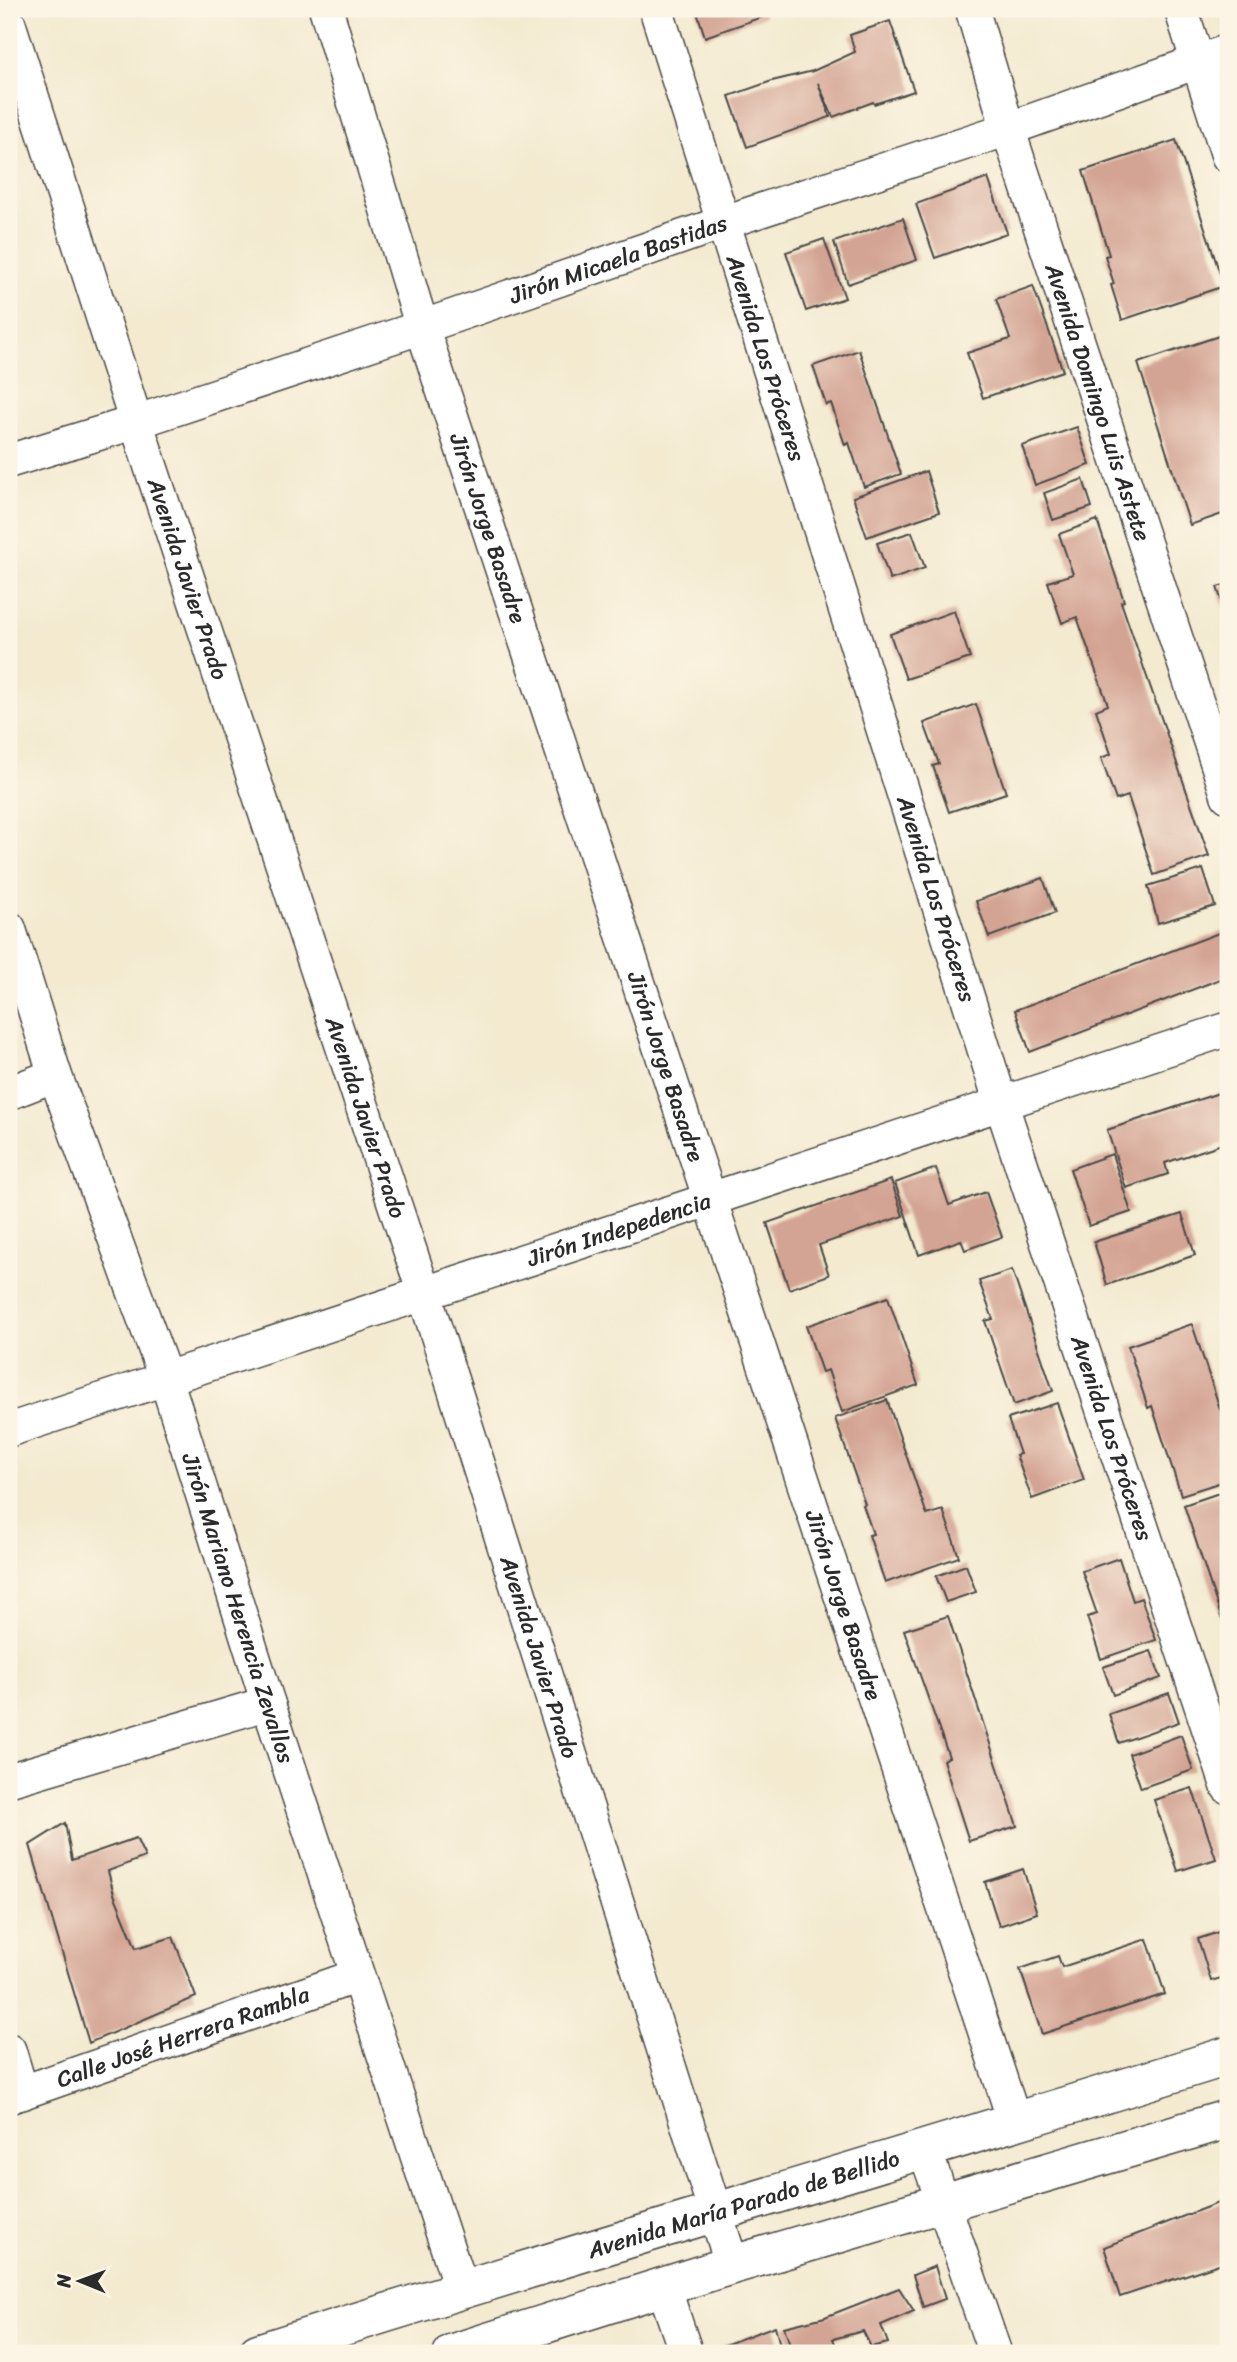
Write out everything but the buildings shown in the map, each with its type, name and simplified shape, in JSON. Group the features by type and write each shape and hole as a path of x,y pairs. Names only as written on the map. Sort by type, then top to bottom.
{"street":[{"name":"Jirón Jorge Basadre","path":"326,9 422,327 1015,2123"},
{"name":"Avenida Los Próceres","path":"656,9 1001,1103 1228,1787"},
{"name":"Avenida Domingo Luis Astete","path":"972,9 1008,129 1228,796"},
{"path":"1181,9 1213,56 1228,156"},
{"name":"Avenida Javier Prado","path":"9,24 136,422 424,1293 732,2265"},
{"name":"Jirón Micaela Bastidas","path":"9,461 422,327 725,222 1008,129 1213,56"},
{"name":"Jirón Mariano Herencia Zevallos","path":"9,929 55,1075 166,1379 268,1703 461,2289"},
{"name":"Jirón Indepedencia","path":"9,1430 1228,1029"},
{"path":"9,1093 55,1075"},
{"path":"9,1780 268,1703"},
{"name":"Calle José Herrera Rambla","path":"15,2095 357,1976"},
{"path":"9,2050 15,2095"},
{"name":"Avenida María Parado de Bellido","path":"258,2353 1228,2056"},
{"path":"453,2353 943,2201 1228,2119"},
{"path":"925,2150 995,2353"},
{"path":"664,2288 686,2353"}]}
